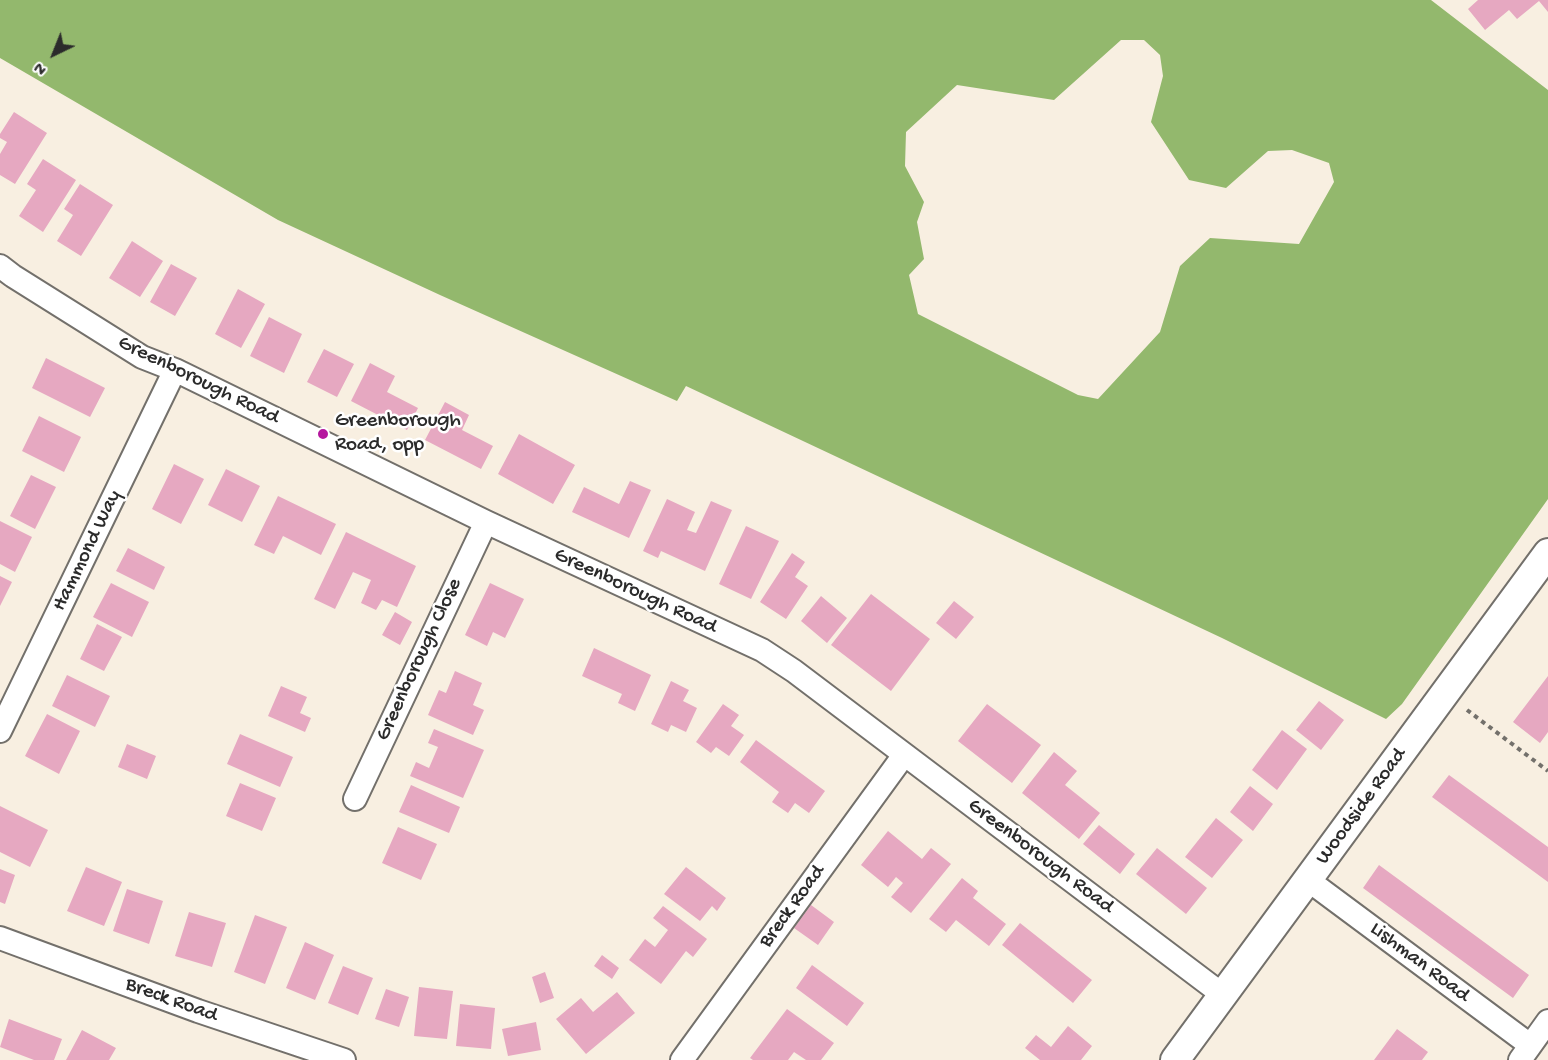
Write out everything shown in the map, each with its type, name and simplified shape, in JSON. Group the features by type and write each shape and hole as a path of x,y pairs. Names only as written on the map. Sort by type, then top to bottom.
{"street":[{"name":"Greenborough Road","path":"0,266 142,357 175,370 486,522 762,650 794,671 1223,995"},
{"name":"Hammond Way","path":"0,731 175,370"},
{"name":"Greenborough Close","path":"355,799 486,522"},
{"name":"Woodside Road","path":"1175,1060 1548,553"},
{"name":"Breck Road","path":"682,1060 904,754"},
{"name":"Lishman Road","path":"1308,880 1525,1053"},
{"name":"Breck Road","path":"0,938 198,1011 344,1060"},
{"path":"1525,1053 1548,1021"}],"path":[{"path":"1467,711 1548,771"}],"green space":[{"path":"0,0 1431,0 1548,90 1548,499 1402,704 1386,719 1222,638 686,386 677,401 278,220 0,58","holes":["1121,40 1144,40 1160,55 1163,76 1151,122 1189,180 1226,188 1268,151 1292,150 1329,163 1334,182 1299,244 1210,238 1180,266 1160,332 1098,399 1078,395 918,314 909,275 924,259 917,222 924,202 905,166 906,132 957,85 1054,100"]}],"building":[{"path":"1478,0 1548,0 1548,12 1539,1 1517,19 1509,10 1485,30 1468,9"},
{"path":"14,112 47,133 15,184 0,175 0,154 7,142 0,138 0,134"},
{"path":"43,159 76,180 43,232 19,216 36,190 27,184"},
{"path":"80,184 113,205 81,256 57,241 73,215 64,209"},
{"path":"132,241 163,261 140,297 109,278"},
{"path":"171,264 197,278 175,316 150,302"},
{"path":"238,289 265,304 241,348 215,334"},
{"path":"269,317 302,334 284,373 250,356"},
{"path":"324,349 354,364 337,397 307,382"},
{"path":"46,358 105,388 90,417 32,388"},
{"path":"370,363 395,376 387,392 418,408 407,430 351,401"},
{"path":"445,402 469,415 462,430 493,446 481,469 425,440"},
{"path":"39,416 81,437 64,472 22,451"},
{"path":"519,434 575,465 553,504 498,474"},
{"path":"174,464 204,479 181,524 152,509"},
{"path":"226,469 260,486 242,522 208,505"},
{"path":"31,475 56,487 35,529 10,516"},
{"path":"630,481 651,490 629,538 572,512 584,487 619,504"},
{"path":"278,496 336,524 321,555 283,536 274,554 254,545"},
{"path":"667,499 695,512 687,530 696,533 711,501 732,510 705,571 661,551 658,558 643,551"},
{"path":"0,521 32,537 15,572 0,564"},
{"path":"746,526 779,541 751,599 719,584"},
{"path":"346,532 416,566 397,607 382,600 376,610 361,603 371,580 353,572 335,609 314,599"},
{"path":"128,548 165,567 154,590 116,571"},
{"path":"792,553 805,562 795,577 808,586 786,619 760,602"},
{"path":"0,576 12,582 0,606"},
{"path":"111,583 149,602 132,637 93,617"},
{"path":"490,583 524,599 505,638 493,632 487,646 465,635"},
{"path":"871,594 930,639 891,691 831,645"},
{"path":"821,596 847,618 827,643 801,621"},
{"path":"954,601 974,617 956,639 936,623"},
{"path":"395,612 412,622 400,645 382,635"},
{"path":"97,624 122,637 104,671 80,659"},
{"path":"594,648 651,675 635,711 618,703 622,694 582,676"},
{"path":"455,671 482,683 473,705 484,710 473,735 428,715 439,690 446,693"},
{"path":"67,675 110,696 95,727 52,706"},
{"path":"1548,676 1548,732 1540,743 1513,722"},
{"path":"671,681 689,690 683,701 697,708 686,732 671,725 668,732 651,724"},
{"path":"281,686 307,697 300,713 311,718 305,732 268,716"},
{"path":"1319,701 1344,720 1321,750 1296,730"},
{"path":"723,704 739,715 731,726 744,735 729,756 716,747 711,753 696,742"},
{"path":"987,704 1041,745 1012,783 958,741"},
{"path":"47,714 80,731 59,774 25,756"},
{"path":"434,729 484,750 463,798 410,776 416,762 429,768 438,747 428,743"},
{"path":"1282,730 1307,749 1277,790 1252,770"},
{"path":"240,734 293,757 280,787 227,764"},
{"path":"756,740 825,791 809,813 795,803 788,813 772,802 779,792 740,762"},
{"path":"127,744 156,756 147,779 118,767"},
{"path":"1054,752 1077,771 1065,785 1100,813 1079,839 1022,793"},
{"path":"1449,775 1548,847 1548,882 1432,797"},
{"path":"240,783 276,798 262,831 226,816"},
{"path":"411,785 460,807 449,833 399,812"},
{"path":"1250,786 1273,804 1253,831 1230,812"},
{"path":"0,806 48,830 30,867 0,852"},
{"path":"1216,818 1243,840 1212,878 1185,857"},
{"path":"1099,825 1135,854 1120,874 1083,844"},
{"path":"398,827 437,844 421,880 382,863"},
{"path":"888,831 922,859 931,848 951,864 911,913 891,897 903,883 896,877 888,887 861,865"},
{"path":"1157,848 1207,888 1186,914 1136,874"},
{"path":"1379,865 1529,975 1513,998 1363,888"},
{"path":"86,867 122,882 104,926 67,911"},
{"path":"686,867 726,898 717,911 712,906 700,921 664,894"},
{"path":"0,869 15,875 5,904 0,902"},
{"path":"962,878 978,891 973,898 1006,924 989,946 956,920 946,932 929,919"},
{"path":"127,889 163,901 149,944 113,931"},
{"path":"811,905 834,922 818,945 794,928"},
{"path":"663,906 707,939 693,957 686,951 661,984 629,960 645,939 655,947 668,930 653,918"},
{"path":"189,912 226,923 212,967 175,956"},
{"path":"255,915 287,927 265,984 234,972"},
{"path":"1020,923 1092,980 1073,1003 1002,945"},
{"path":"305,942 334,955 315,1000 286,988"},
{"path":"602,955 619,968 612,979 594,966"},
{"path":"812,965 864,1003 847,1026 796,988"},
{"path":"343,966 373,978 358,1015 328,1003"},
{"path":"545,972 554,998 540,1003 532,977"},
{"path":"419,987 453,991 447,1039 414,1036"},
{"path":"386,989 409,997 399,1027 375,1019"},
{"path":"617,992 635,1013 586,1054 556,1019 581,998 593,1012"},
{"path":"460,1004 495,1008 491,1049 456,1046"},
{"path":"787,1009 834,1043 821,1060 806,1060 794,1052 788,1060 753,1060 750,1058"},
{"path":"9,1019 62,1039 54,1060 34,1060 0,1047"},
{"path":"536,1022 541,1050 508,1056 502,1029"},
{"path":"1068,1026 1092,1046 1081,1060 1040,1060 1025,1048 1036,1035 1051,1047"},
{"path":"1397,1029 1428,1052 1422,1060 1374,1060"},
{"path":"82,1030 116,1048 109,1060 66,1060"}],"place":[{"name":"Greenborough Road, opp","path":"323,434"}]}
